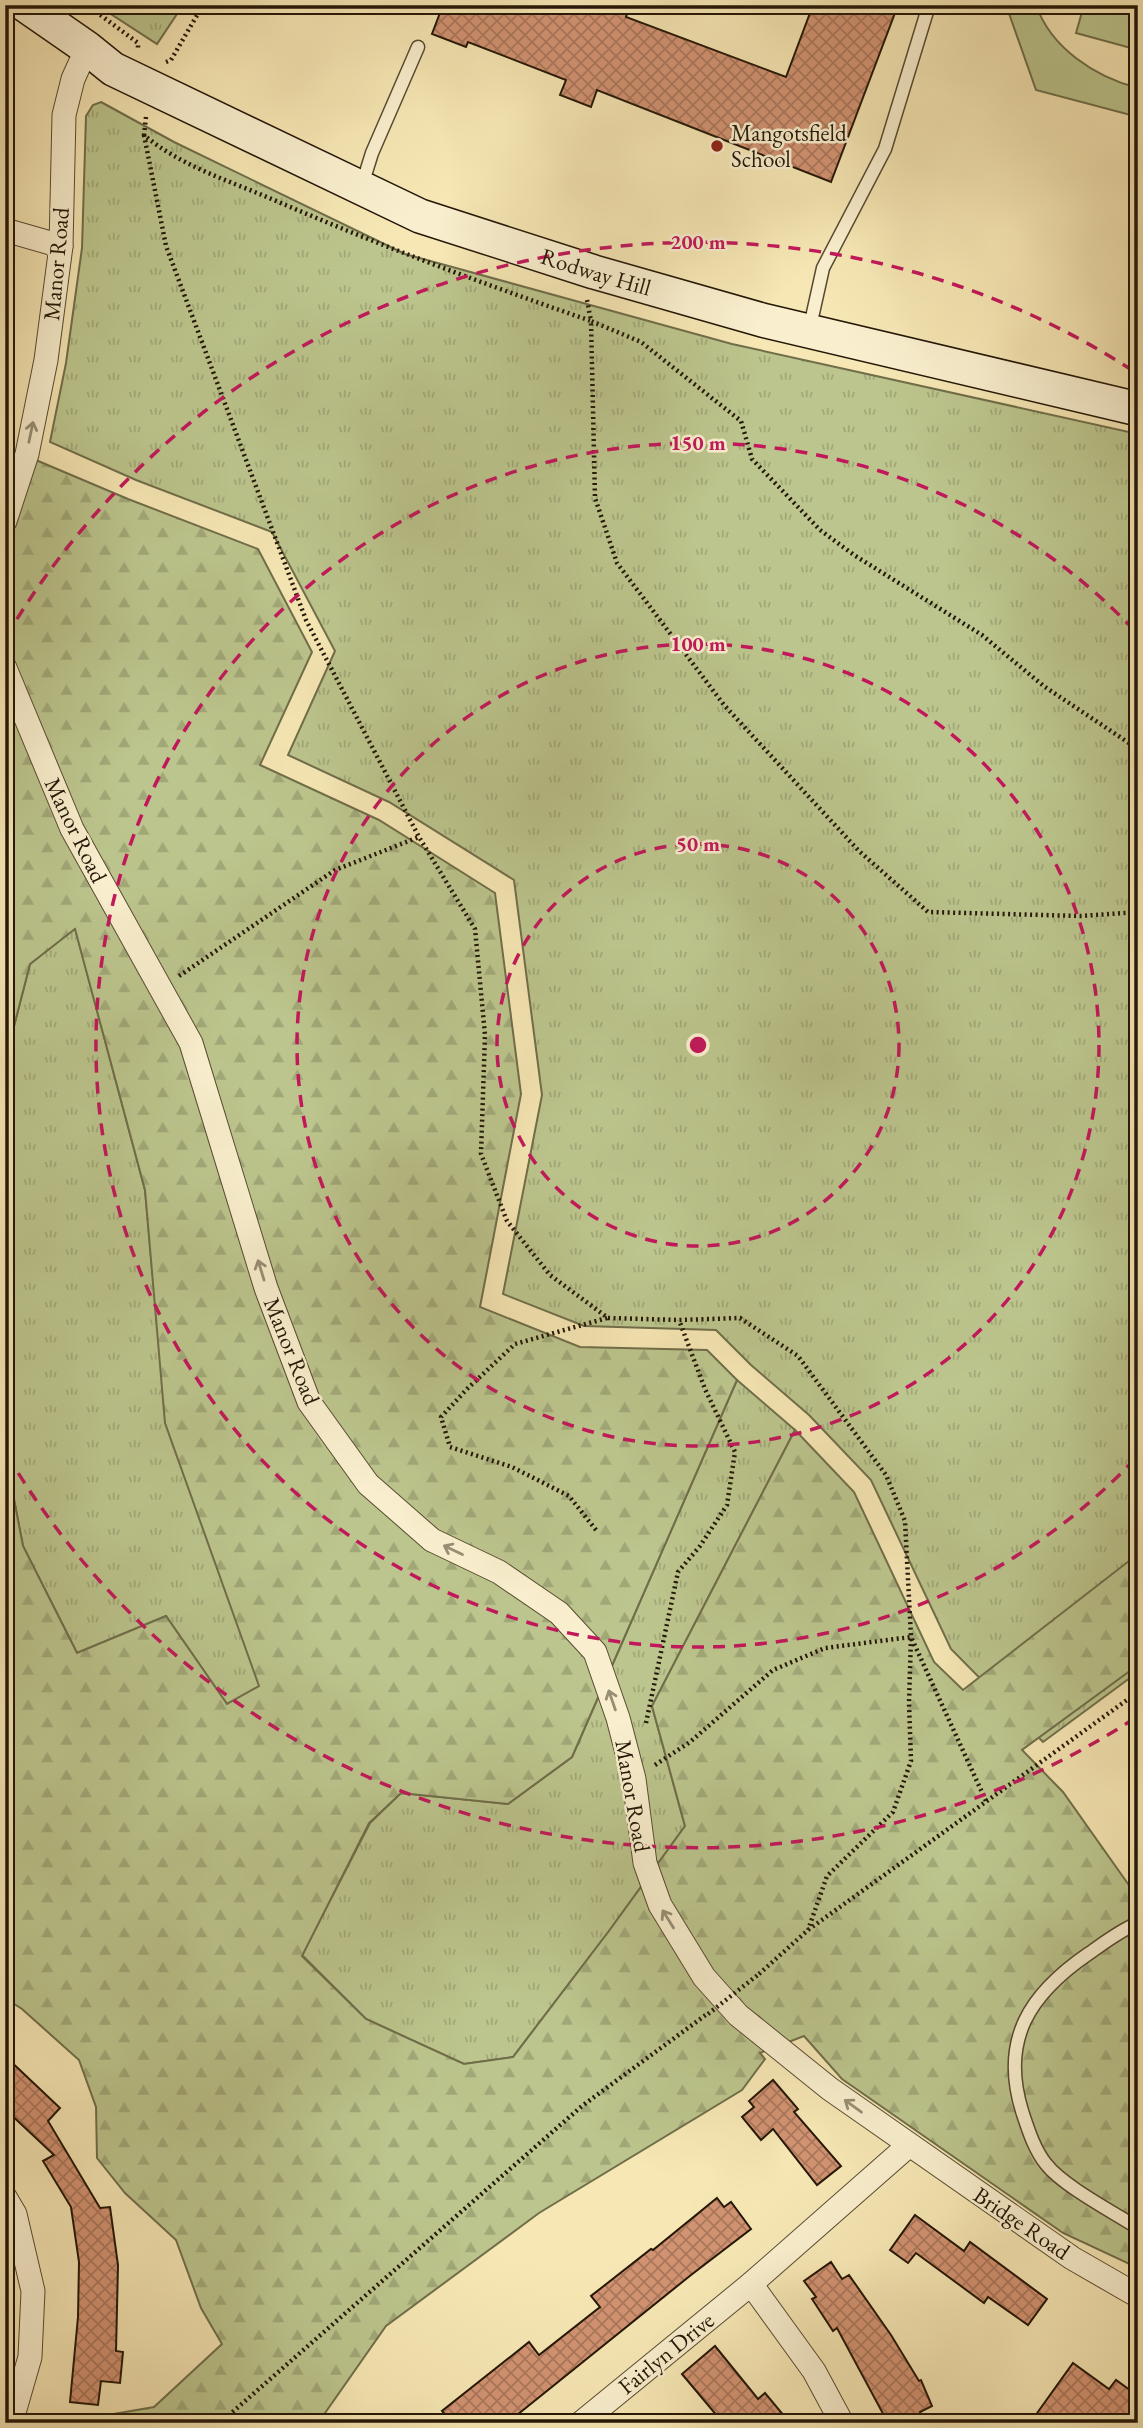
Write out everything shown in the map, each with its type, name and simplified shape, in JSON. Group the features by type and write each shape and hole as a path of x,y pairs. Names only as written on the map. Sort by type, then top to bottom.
{"street":[{"name":"Rodway Hill","path":"24,5 113,69 420,216 594,272 809,331 1138,409"},
{"name":"Manor Road","path":"5,521 27,454 46,360 61,246 64,115 73,79 87,48"},
{"path":"5,230 61,246"},
{"name":"Manor Road","path":"5,668 72,829 191,1043 266,1288 309,1402 368,1484 432,1540 499,1572 559,1613 595,1652 618,1718 634,1779 645,1863 660,1905 704,1977 738,2015 830,2089 908,2146"},
{"name":"Fairlyn Drive","path":"581,2423 751,2284 908,2146"},
{"name":"Bridge Road","path":"908,2146 1072,2258 1138,2297"},
{"path":"5,2197 15,2214 33,2291 30,2357 15,2409 8,2423"},
{"path":"751,2284 814,2371 842,2423"}],"lane":[{"path":"809,331 823,268 885,149 929,5"},
{"path":"361,189 372,153 418,47"},
{"path":"1138,1923 1124,1929 1069,1967 1034,2001 1020,2028 1014,2066 1019,2101 1028,2131 1046,2165 1076,2189 1138,2228"}],"path":[{"path":"155,65 171,60 203,5"},
{"path":"144,135 166,246 306,620 419,837 475,929 485,1035 481,1154 507,1221 550,1275 608,1318"},
{"path":"594,272 587,302 591,321 596,498 617,563 724,705 850,841 928,912 1081,916 1138,912"},
{"path":"591,321 641,342 741,421 752,459 829,536 854,555 982,635 1045,687 1138,749"},
{"path":"161,989 335,870 419,837"},
{"path":"596,1530 569,1496 512,1467 450,1447 441,1417 515,1344 608,1318 740,1318 798,1356 886,1475 905,1521 911,1637 911,1761 893,1812 827,1876 808,1930"},
{"path":"646,1725 678,1572 700,1546 727,1505 736,1452 705,1389 679,1320"},
{"path":"634,1779 690,1742 773,1670 825,1648 911,1637"},
{"path":"911,1637 986,1801"},
{"path":"220,2423 582,2106 708,2014 759,1974 808,1930 1138,1692"}],"green space":[{"path":"97,5 183,5 157,44"},
{"path":"1006,5 1036,5 1052,35 1077,58 1106,76 1138,88 1138,117 1036,90"},
{"path":"1084,5 1138,5 1138,50 1076,33"},
{"path":"101,102 174,142 405,254 732,344 1138,434 1138,1672 1043,1742 951,1649 871,1480 809,1415 751,1365 716,1330 584,1326 503,1294 542,1095 514,880 389,802 288,755 335,651 272,532 136,480 50,442 66,363 82,248 86,116 93,105"},
{"path":"5,447 128,499 258,549 312,652 260,765 379,820 495,893 521,1094 480,1307 580,1347 707,1350 737,1380 572,1757 508,1804 401,1793 369,1823 302,1956 366,2019 464,2064 513,2057 685,1826 652,1706 795,1430 854,1492 934,1662 963,1690 1138,1554 1138,1665 1022,1750 1063,1792 1138,1898 1138,2268 1063,2233 842,2079 804,2036 760,2053 765,2059 742,2090 539,2213 386,2326 318,2423 76,2423 79,2420 154,2407 222,2344 201,2308 176,2240 125,2193 97,2158 96,2107 79,2060 22,2009 5,1998 5,1453 23,1546 77,1653 166,1616 227,1704 259,1686 165,1423 145,1190 75,929 30,964 5,1061"},
{"path":"75,928 145,1190 166,1423 260,1686 227,1704 166,1616 77,1653 23,1546 5,1453 5,1061 30,964"},
{"path":"737,1380 795,1430 652,1706 685,1826 513,2057 464,2064 366,2019 302,1955 370,1823 401,1793 508,1804 572,1757"}],"building":[{"path":"443,5 630,5 626,17 786,77 813,5 898,5 831,182 597,90 591,107 560,95 566,80 468,42 466,47 432,34"},
{"path":"5,2056 60,2108 48,2121 100,2208 110,2207 118,2265 116,2351 123,2352 120,2383 101,2381 98,2405 70,2402 78,2317 79,2262 71,2207 43,2161 54,2155 5,2109"},
{"path":"773,2080 798,2109 794,2112 841,2166 817,2185 773,2129 761,2140 742,2117 754,2107 749,2101"},
{"path":"717,2198 724,2207 731,2202 751,2229 507,2423 452,2423 442,2411 529,2342 539,2355 600,2307 591,2296"},
{"path":"915,2215 964,2251 970,2242 1047,2299 1028,2325 988,2297 984,2303 916,2253 908,2263 890,2250"},
{"path":"831,2262 842,2279 849,2275 919,2381 921,2380 932,2406 920,2412 924,2423 888,2423 837,2328 833,2331 812,2299 816,2297 804,2281"},
{"path":"715,2346 758,2399 765,2393 790,2423 723,2423 682,2374"},
{"path":"1073,2363 1109,2389 1116,2380 1138,2396 1138,2413 1131,2423 1030,2423"}],"place":[{"name":"Mangotsfield School","path":"717,146"}]}
